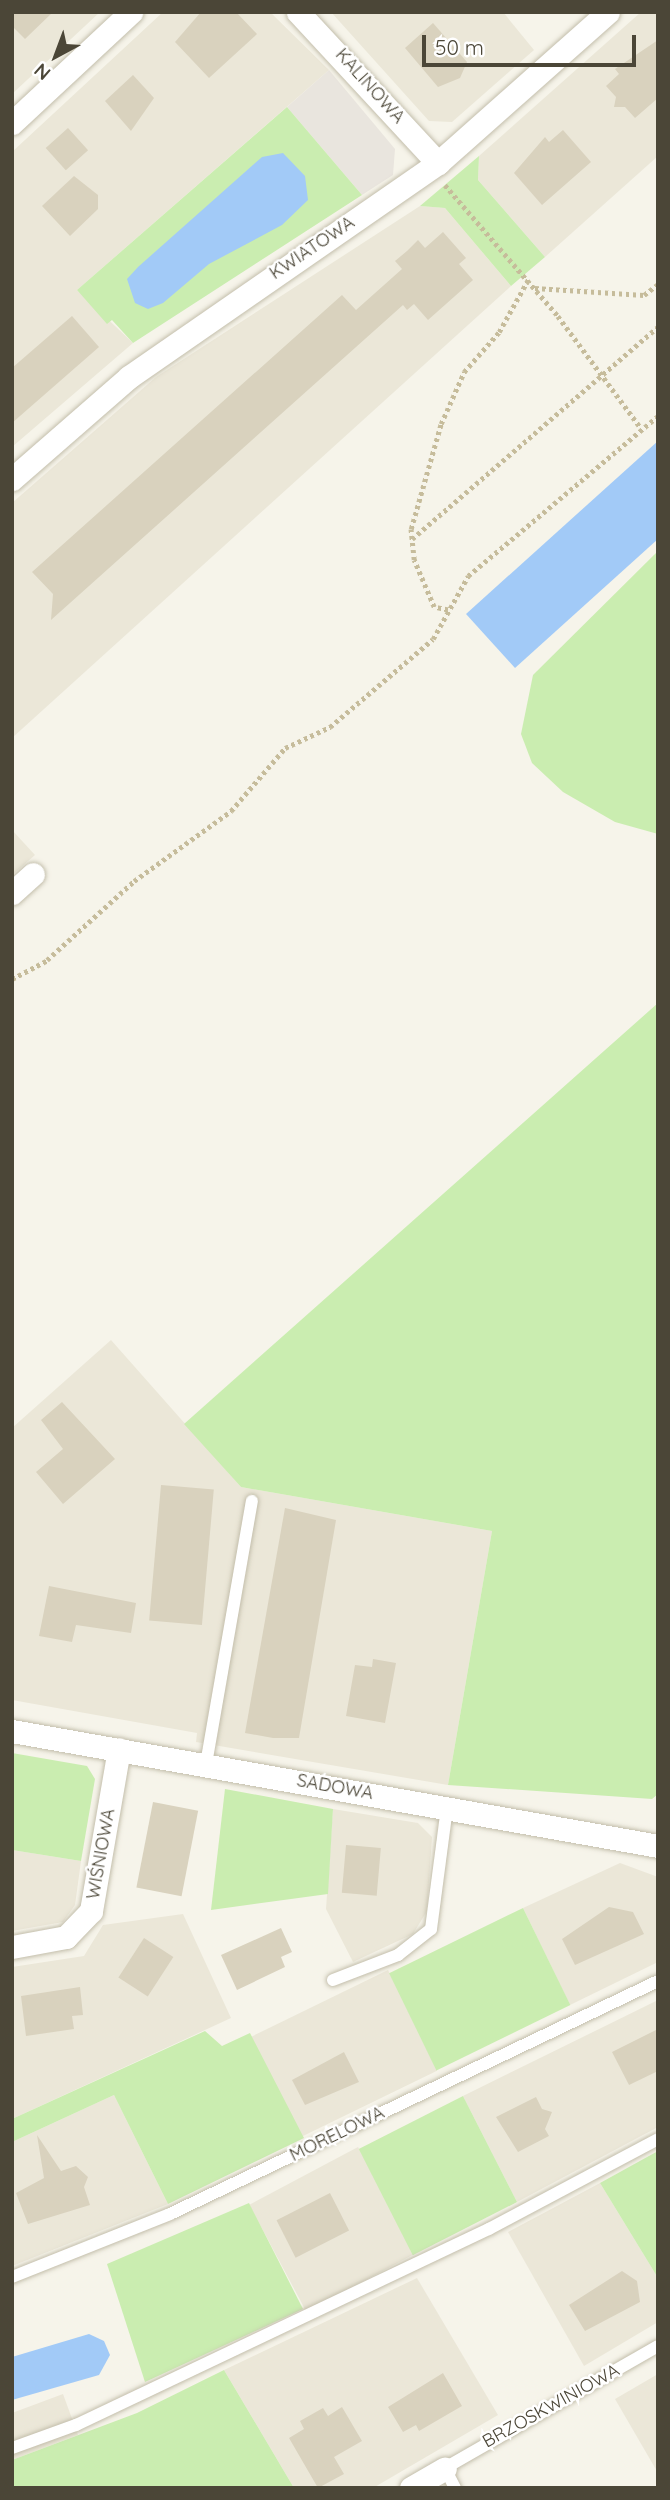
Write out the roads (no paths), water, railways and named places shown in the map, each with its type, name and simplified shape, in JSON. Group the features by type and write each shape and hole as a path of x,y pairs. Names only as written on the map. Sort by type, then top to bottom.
{"street":[{"path":"12,123 131,12"},
{"name":"KALINOWA","path":"298,12 438,163"},
{"name":"KWIATOWA","path":"12,479 129,377 438,163 608,12"},
{"path":"12,893 33,874"},
{"name":"SADOWA","path":"12,1731 658,1846"},
{"name":"WIŚNIOWA","path":"12,1947 66,1937 91,1911 119,1749"},
{"name":"BRZOSKWINIOWA","path":"411,2488 450,2478"}],"lane":[{"path":"206,1764 252,1501"},
{"path":"333,1980 398,1955 431,1929 447,1807"},
{"name":"MORELOWA","path":"12,2277 170,2214 658,1981"},
{"path":"12,2448 76,2425 489,2229 658,2139"},
{"name":"BRZOSKWINIOWA","path":"450,2478 658,2346"}],"water":[{"path":"283,153 305,176 308,200 282,225 209,264 163,303 148,309 135,303 127,279 138,267 262,157"},
{"path":"658,441 658,539 515,668 466,614"},
{"path":"89,2334 104,2341 110,2355 99,2375 12,2400 12,2357"}]}
